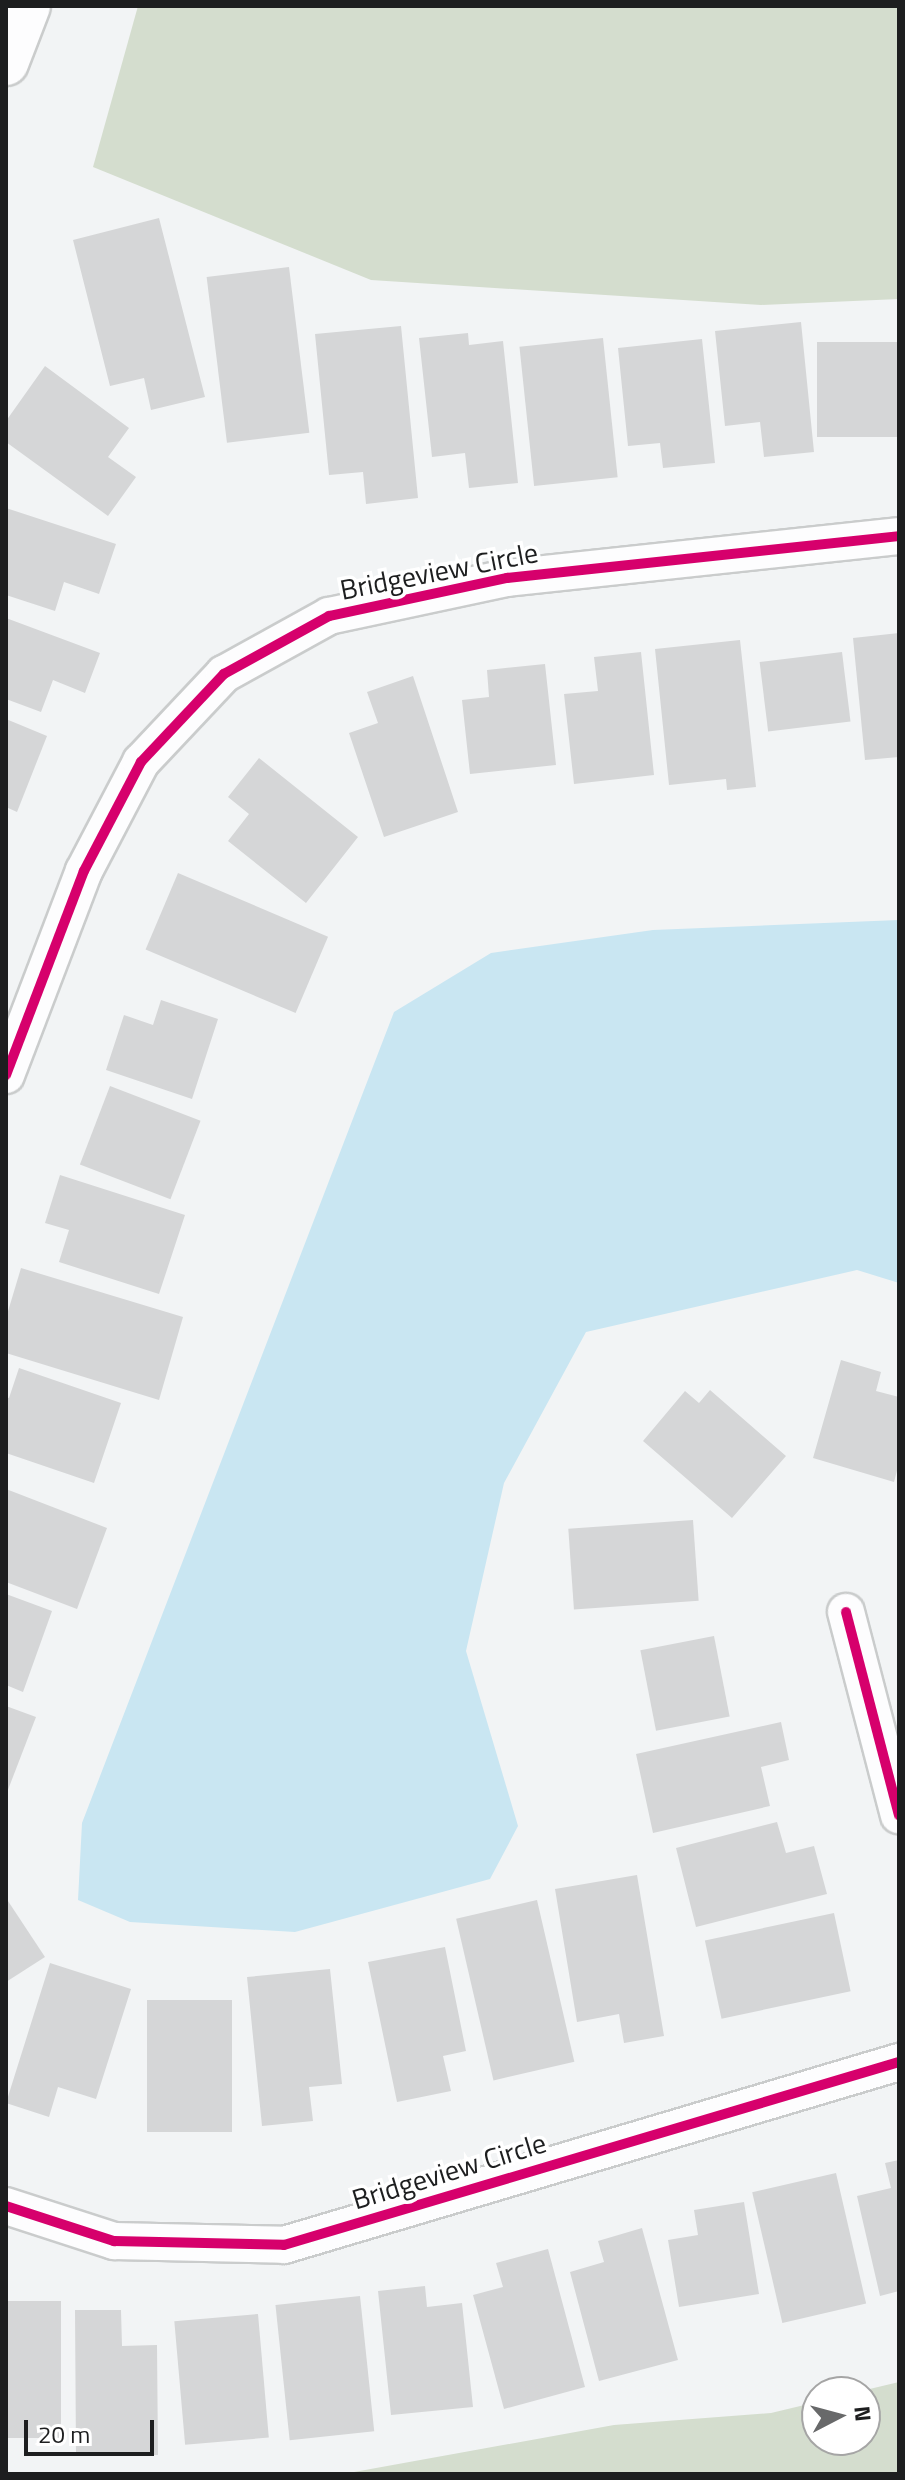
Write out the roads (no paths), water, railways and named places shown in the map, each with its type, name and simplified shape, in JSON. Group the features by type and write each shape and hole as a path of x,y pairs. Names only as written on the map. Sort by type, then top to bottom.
{"street":[{"path":"6,63 28,6"},
{"name":"Bridgeview Circle","path":"6,1075 84,871 141,762 224,674 329,616 507,578 899,536"},
{"path":"846,1612 899,1815"},
{"name":"Bridgeview Circle","path":"6,2206 114,2241 284,2245 899,2062"}],"water":[{"path":"899,920 899,1283 857,1270 586,1332 504,1483 466,1651 518,1826 490,1879 295,1932 130,1922 78,1900 82,1823 394,1012 491,953 653,930"}]}
